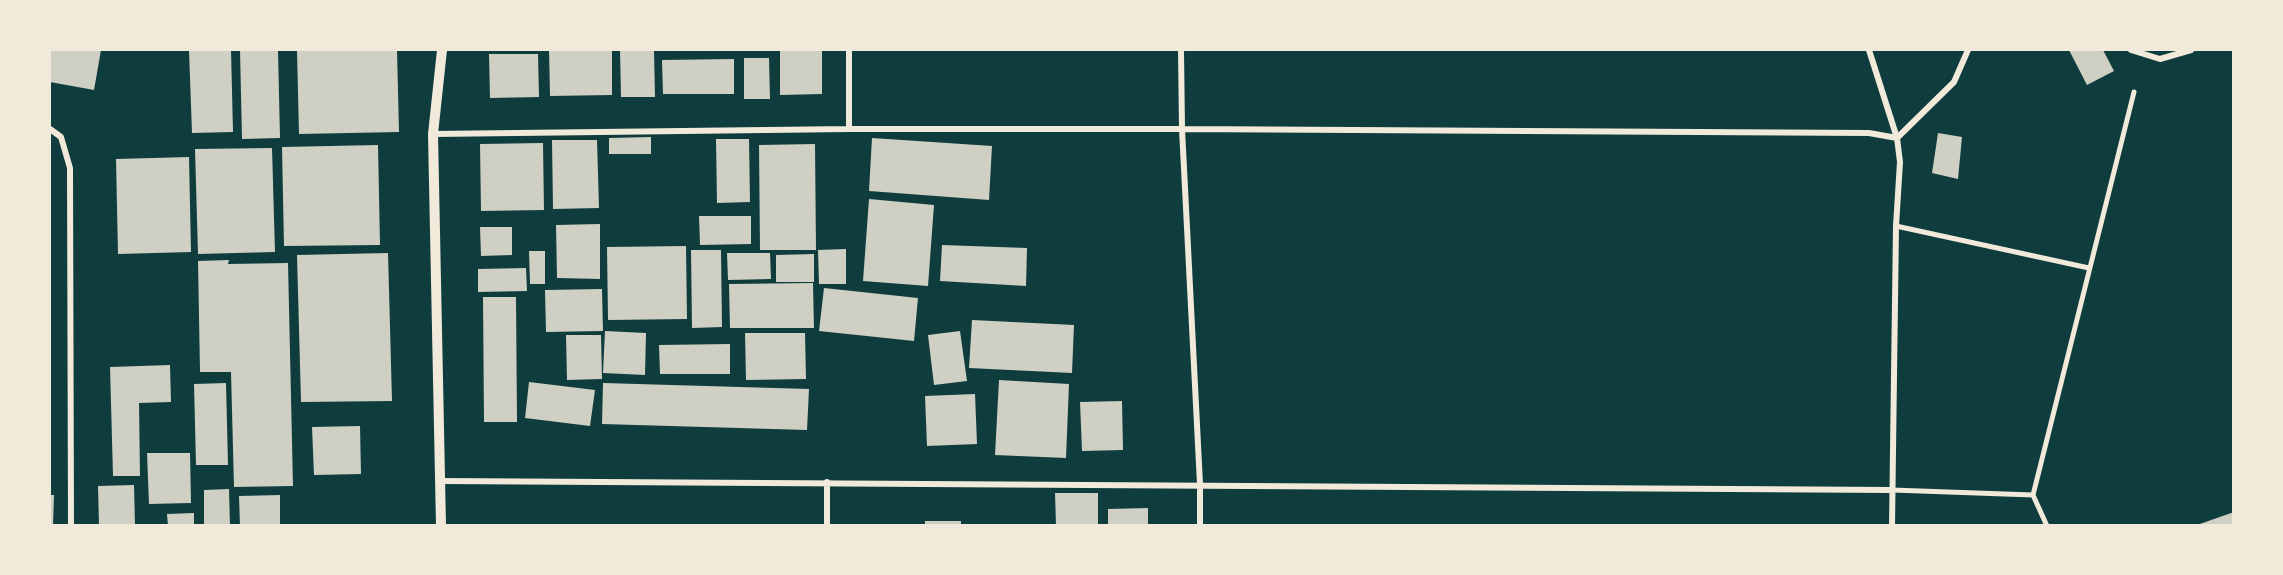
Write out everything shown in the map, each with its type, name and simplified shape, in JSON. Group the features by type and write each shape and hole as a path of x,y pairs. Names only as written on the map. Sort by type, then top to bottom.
{"street":[{"path":"441,525 434,134 442,50"},
{"path":"849,50 849,129"},
{"path":"1181,50 1182,129 1200,484 1200,525"},
{"path":"1869,50 1898,138 1900,162 1896,226 1892,525"},
{"path":"1898,138 1954,82 1968,50"},
{"path":"2131,50 2160,59 2191,50"},
{"path":"2047,525 2033,495 2134,92"},
{"path":"50,129 61,137 70,168 71,525"},
{"path":"434,134 849,129 1182,129 1857,132 1898,138"},
{"path":"1896,226 2089,268"},
{"path":"441,481 1892,490 2033,495"},
{"path":"827,482 827,525"}],"building":[{"path":"50,50 101,50 94,90 50,82"},
{"path":"189,50 231,50 233,132 192,133"},
{"path":"240,50 278,50 280,138 242,139"},
{"path":"297,50 397,50 399,132 299,134"},
{"path":"549,50 612,50 612,95 550,96"},
{"path":"620,50 654,50 655,97 621,97"},
{"path":"780,50 822,50 822,94 780,95"},
{"path":"2069,50 2103,50 2114,71 2087,85"},
{"path":"489,54 538,54 539,97 490,98"},
{"path":"744,58 769,58 770,99 744,99"},
{"path":"734,59 734,94 663,94 662,60"},
{"path":"1938,133 1962,137 1958,179 1932,173"},
{"path":"651,137 651,154 609,154 609,138"},
{"path":"872,138 992,146 989,200 869,191"},
{"path":"716,139 749,139 750,202 717,203"},
{"path":"552,140 597,140 599,208 553,209"},
{"path":"543,143 544,210 481,211 480,144"},
{"path":"815,144 816,250 760,250 759,145"},
{"path":"378,145 380,245 284,246 282,147"},
{"path":"272,148 275,252 198,254 195,149"},
{"path":"189,157 191,252 118,254 116,159"},
{"path":"869,199 934,205 928,286 863,281"},
{"path":"699,216 751,216 751,244 700,245"},
{"path":"600,224 600,279 557,278 556,225"},
{"path":"480,227 512,227 512,255 481,256"},
{"path":"942,245 1027,248 1026,286 940,281"},
{"path":"686,246 687,319 608,320 607,247"},
{"path":"846,249 846,284 819,284 818,250"},
{"path":"691,250 721,250 722,327 692,328"},
{"path":"529,251 545,251 545,284 530,284"},
{"path":"388,253 392,401 301,402 297,255"},
{"path":"727,253 770,253 771,279 728,280"},
{"path":"814,254 814,282 776,282 776,255"},
{"path":"229,260 228,264 288,263 293,486 234,487 231,372 200,372 198,261"},
{"path":"526,268 527,291 478,292 478,269"},
{"path":"813,283 814,328 730,328 729,284"},
{"path":"824,288 918,298 914,341 819,331"},
{"path":"602,289 603,331 546,332 545,290"},
{"path":"483,297 516,297 517,422 484,422"},
{"path":"972,320 1074,325 1072,373 969,368"},
{"path":"605,331 646,333 645,375 603,373"},
{"path":"960,331 967,381 934,385 928,335"},
{"path":"745,333 805,333 806,379 746,380"},
{"path":"566,335 601,335 602,379 567,380"},
{"path":"730,344 730,374 660,374 659,345"},
{"path":"170,365 171,402 139,403 140,476 113,476 110,367"},
{"path":"999,380 1069,384 1066,458 995,455"},
{"path":"529,382 595,390 590,426 525,418"},
{"path":"226,383 228,465 196,465 194,384"},
{"path":"603,383 809,389 807,430 602,424"},
{"path":"975,394 977,444 927,446 925,396"},
{"path":"1122,401 1123,450 1082,451 1080,402"},
{"path":"360,426 361,474 314,475 312,427"},
{"path":"147,453 190,453 191,503 149,504"},
{"path":"134,485 135,526 99,526 98,486"},
{"path":"229,489 230,526 204,526 204,490"},
{"path":"1055,493 1098,493 1098,526 1056,526"},
{"path":"50,495 54,495 53,526 50,526"},
{"path":"280,495 280,526 240,526 239,496"},
{"path":"1148,508 1148,526 1108,526 1108,509"},
{"path":"2234,512 2234,526 2197,526 2197,525"},
{"path":"194,513 194,526 168,526 167,514"},
{"path":"925,521 961,521 961,526 925,526"}]}
